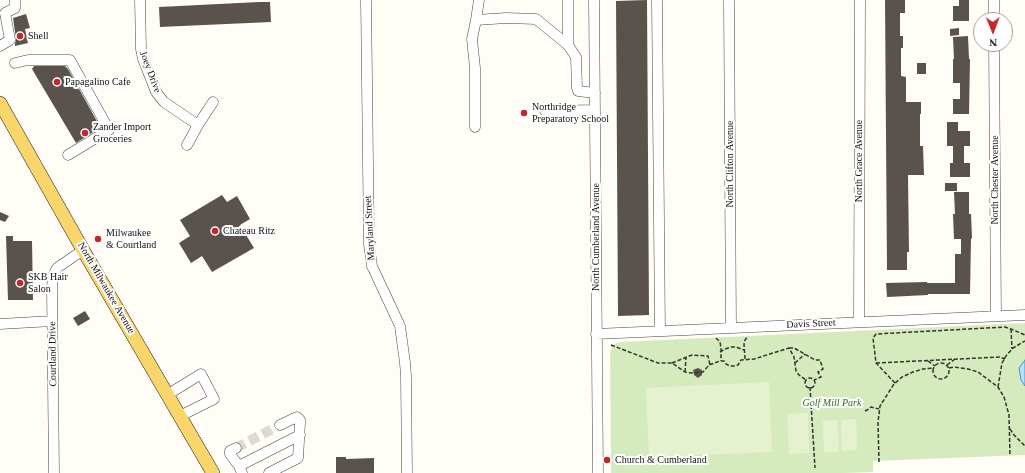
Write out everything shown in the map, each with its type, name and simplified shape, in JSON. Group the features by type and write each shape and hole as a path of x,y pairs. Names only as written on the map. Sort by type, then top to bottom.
{"main road":[{"name":"North Milwaukee Avenue","path":"0,103 212,473"}],"street":[{"path":"0,46 10,40 3,13 16,8 15,0"},
{"name":"Joey Drive","path":"140,0 141,49 143,59 156,92 164,102 198,125"},
{"name":"Maryland Street","path":"366,0 369,244 372,266 400,326 406,376 407,473"},
{"path":"568,0 568,45"},
{"name":"North Cumberland Avenue","path":"594,0 598,473"},
{"path":"657,0 660,331"},
{"name":"North Clifton Avenue","path":"729,0 732,328"},
{"name":"North Grace Avenue","path":"859,322 860,0"},
{"path":"994,0 994,12"},
{"path":"475,127 475,68 472,39 482,1"},
{"path":"476,20 506,18 536,19 568,45 576,57 578,90 595,93"},
{"name":"North Chester Avenue","path":"994,52 996,316"},
{"path":"15,64 28,60 70,60 109,130 68,155"},
{"path":"187,145 213,102"},
{"path":"545,111 595,110"},
{"name":"Courtland Drive","path":"54,473 52,321 53,276 57,268 83,250"},
{"name":"Davis Street","path":"596,334 1025,315"},
{"path":"0,324 52,321"},
{"path":"167,395 201,374 214,399 180,416"},
{"path":"269,473 298,458 300,423 298,418 297,417 280,425"},
{"path":"236,448 230,451 230,454 240,470 300,435"}],"path":[{"path":"895,383 876,363 873,338 876,334 1004,327 1025,335"},
{"path":"1011,329 1012,349"},
{"path":"745,359 745,340 748,336"},
{"path":"716,338 720,342 721,361"},
{"path":"998,387 1002,363 1012,349 1025,341"},
{"path":"612,344 658,363 672,363 692,355 708,356 710,365"},
{"path":"720,352 731,347 744,350"},
{"path":"672,363 685,372 703,372 710,365 721,361 724,361 730,366 734,366 738,365 741,360 754,359 784,349 789,348 794,348 815,360 820,360 823,369 818,372 821,377 814,380 810,378 806,380 799,375 796,371 794,357 789,348"},
{"path":"795,363 805,354"},
{"path":"685,372 686,357"},
{"path":"876,363 1000,357 1005,359"},
{"path":"947,365 957,359"},
{"path":"927,360 934,367"},
{"path":"879,462 878,422 880,406 895,383 902,377 913,372 934,367 942,362 949,368 948,375 942,379 939,379 934,376 934,367"},
{"path":"949,368 954,367 978,372 998,387 1004,397 1009,415 1010,456"},
{"path":"806,380 806,386 810,388"},
{"path":"814,380 814,385 810,388 815,468"},
{"path":"865,411 872,407 879,409"},
{"path":"1010,428 1014,435 1025,446"}],"green space":[{"name":"Golf Mill Park","path":"1025,323 1025,455 873,461 873,472 611,473 610,352 614,344 621,342"},
{"path":"769,382 772,452 649,457 646,388"},
{"path":"808,413 809,453 789,454 787,414"},
{"path":"856,419 857,450 842,451 841,420"},
{"path":"837,420 839,452 824,452 823,421"}],"water":[{"path":"1025,360 1025,386 1021,380 1019,368"}],"building":[{"path":"647,0 649,315 618,316 616,1"},
{"path":"885,0 905,0 905,13 900,13 900,36 903,36 903,48 901,48 901,76 906,77 906,102 921,102 920,146 923,146 924,175 908,175 909,252 907,252 907,270 887,270"},
{"path":"959,0 969,0 969,21 953,21 953,6 959,6"},
{"path":"270,2 271,22 160,27 159,7"},
{"name":"Shell","path":"26,14 30,28 25,29 28,43 15,46 16,39 13,18"},
{"path":"959,28 959,35 950,36 950,29"},
{"path":"968,36 970,59 969,114 953,114 953,99 960,99 960,83 953,83 953,37"},
{"path":"917,63 926,63 926,74 917,74"},
{"path":"34,66 65,66 99,125 96,126 98,129 76,143 32,69"},
{"path":"947,122 958,122 958,131 970,131 970,146 964,146 964,163 970,163 970,177 950,177 950,163 953,163 953,146 947,146"},
{"path":"945,183 957,183 957,191 945,191"},
{"path":"954,192 969,192 969,214 971,214 972,238 970,294 928,294 887,297 886,283 955,283 955,254 961,254 961,239 954,239"},
{"name":"Chateau Ritz","path":"222,195 227,202 237,196 250,219 240,225 254,248 212,272 202,256 191,263 179,243 190,236 180,220"},
{"path":"0,212 9,216 5,222 0,220"},
{"path":"6,236 13,236 13,241 32,241 33,300 8,300"},
{"path":"85,311 90,319 78,326 73,318"},
{"path":"698,368 702,370 702,375 698,378 694,375 693,370"},
{"path":"336,457 346,457 346,459 374,458 374,473 336,473"}],"tunnel":[{"path":"236,448 280,425"}],"place":[{"name":"Shell","path":"20,36"},
{"name":"Papagalino Cafe","path":"57,82"},
{"name":"Northridge Preparatory School","path":"524,113"},
{"name":"Zander Import Groceries","path":"85,133"},
{"name":"Chateau Ritz","path":"215,231"},
{"name":"Milwaukee & Courtland","path":"98,239"},
{"name":"SKB Hair Salon","path":"20,283"},
{"name":"Church & Cumberland","path":"607,460"}]}
